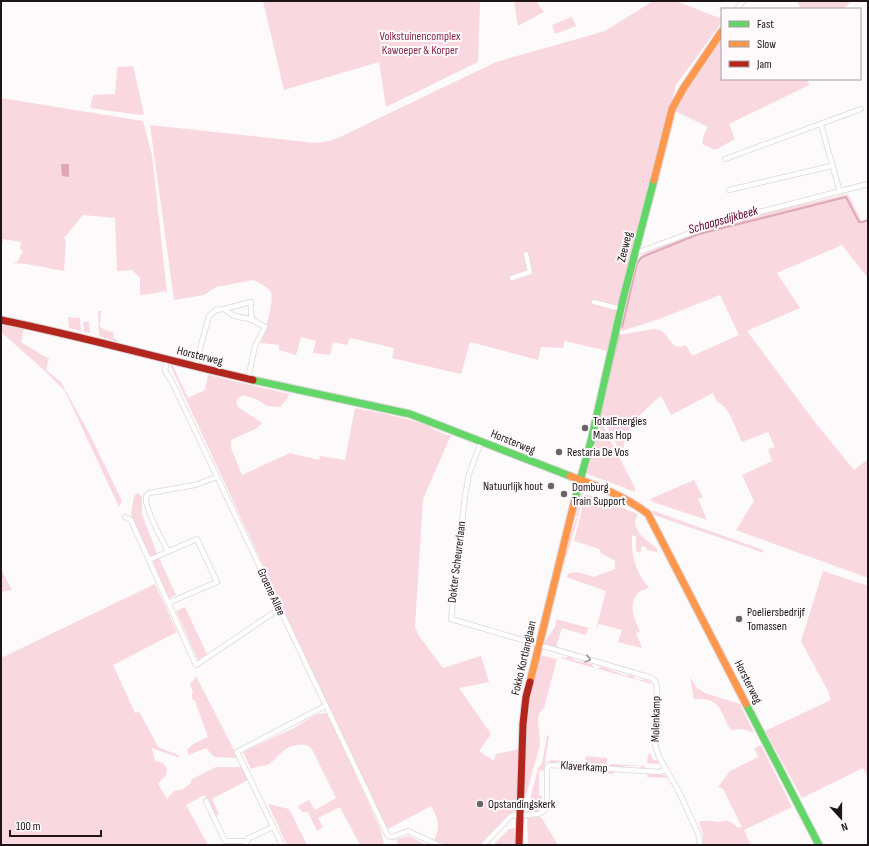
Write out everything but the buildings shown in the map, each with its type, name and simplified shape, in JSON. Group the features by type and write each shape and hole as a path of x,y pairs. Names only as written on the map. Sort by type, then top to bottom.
{"main road":[{"name":"Zeeweg","path":"580,480 591,441 635,252 672,109 683,89 721,32"},
{"name":"Horsterweg","path":"1,320 56,331 195,367 410,414 580,480 638,505 648,514 819,845"},
{"name":"Fokko Kortlanglaan","path":"519,845 523,724 526,697 580,480"}],"street":[{"path":"725,159 821,125 861,109"},
{"path":"821,125 840,192"},
{"path":"729,190 832,166"},
{"path":"635,252 642,251 717,223 868,184"},
{"path":"512,278 530,272 526,254"},
{"path":"195,367 210,316 216,310 251,302 251,314 253,321"},
{"path":"594,302 621,309"},
{"path":"224,309 234,316 253,321 265,327 256,346 248,379"},
{"name":"Groene Allee","path":"166,360 166,371 388,836 392,838 408,831 438,845"},
{"name":"Dokter Scheurerlaan","path":"481,442 469,474 465,496 451,619 538,645"},
{"path":"168,551 147,508 147,495 149,493 201,484 217,477"},
{"path":"125,517 131,520 196,665 279,609"},
{"path":"149,560 197,539 217,582 168,603"},
{"name":"Molenkamp","path":"538,645 652,678 655,681 657,686 654,740 659,757 678,790 697,831 700,840 699,845"},
{"path":"282,845 237,752 325,706"},
{"name":"Klaverkamp","path":"521,815 538,814 544,811 547,801 547,768 549,765 660,772 666,769"},
{"path":"206,801 225,841 246,843 249,838 273,827"},
{"path":"483,845 511,816 521,815"}],"green space":[{"name":"Volkstuinencomplex Kawoeper & Korper","path":"263,1 480,1 478,62 386,107 379,62 284,90"},
{"path":"514,1 536,1 544,12 518,26"},
{"path":"653,1 676,1 721,19 721,23 676,85 642,211 607,351 565,341 563,348 541,347 538,360 470,342 461,374 392,358 394,348 350,338 347,345 333,342 330,355 313,353 316,341 301,337 296,355 279,350 279,345 261,343 272,301 270,291 254,280 216,287 204,295 174,300 150,125 316,143 330,141 496,62 605,31"},
{"path":"796,1 852,1 844,8 799,8 800,6"},
{"path":"572,17 576,26 555,34 552,25"},
{"path":"721,38 721,80 808,80 809,85 729,124 735,139 715,150 702,144 704,134 708,127 675,111 679,100"},
{"path":"133,66 144,114 141,115 90,108 94,95 115,94 118,67"},
{"path":"1,98 143,121 152,155 167,293 164,291 140,295 140,278 132,270 117,271 115,218 83,215 64,238 66,241 64,271 12,263 18,261 23,251 20,249 21,242 3,239 1,253"},
{"path":"848,194 862,222 868,220 868,278 842,245 777,273 800,308 747,331 814,421 854,470 868,459 868,578 736,530 754,501 742,475 772,461 768,449 775,447 768,432 742,442 729,413 721,404 717,402 713,393 671,415 661,396 645,410 632,426 625,440 622,456 600,412 618,335 657,329 663,332 675,346 681,347 686,345 692,356 739,335 720,295 662,318 622,331 620,328 635,262 639,258 652,250 693,234 737,220"},
{"path":"98,311 101,311 100,326 103,329 114,333 113,338 118,340 118,342 99,336"},
{"path":"68,317 80,318 81,331 69,328"},
{"path":"83,322 89,322 90,333 84,332"},
{"path":"4,325 24,329 21,342 49,358 46,370 61,382 90,435 122,501 119,507 65,391 1,332 1,326"},
{"path":"170,365 173,366 188,398 205,390 208,375 289,394 287,399 280,407 267,406 258,400 244,395 238,398 236,403 238,407 262,423 257,428 231,440 231,448 242,475 290,453 319,460 320,456 345,460 355,408 422,423 431,426 431,428 446,435 451,435 423,499 415,627 419,636 443,668 481,656 489,682 459,688 491,734 479,751 494,761 496,754 520,749 518,809 507,816 479,845 446,845 434,840 438,823 431,806 386,830"},
{"path":"599,418 635,488 635,492 585,473"},
{"path":"694,480 703,497 698,499 707,520 653,502 650,499"},
{"path":"581,489 584,490 578,517 576,516 577,511 575,510 576,508 579,508 581,501 578,500"},
{"path":"138,493 142,497 142,514 156,551 176,595 167,599 131,514 134,496"},
{"path":"586,494 638,514 635,524 637,529 648,542 657,548 657,552 647,550 647,548 642,546 640,553 636,551 636,537 632,535 632,547 635,564 644,582 649,587 638,593 632,607 640,632 636,633 642,648 618,642 622,630 599,624 596,630 606,591 566,577 569,573 578,572 594,577 615,569 615,561 601,553 599,549 574,541"},
{"path":"652,511 763,550 764,553 654,515"},
{"path":"576,518 578,519 564,564 562,564"},
{"path":"1,569 12,590 1,592"},
{"path":"823,571 868,586 868,779 863,768 802,798 765,731 831,700 829,693 801,641"},
{"path":"155,584 177,632 113,665 135,713 139,711 158,747 178,755 180,758 152,748 155,761 163,763 167,769 166,775 158,784 167,799 174,791 183,789 190,784 192,779 216,767 242,767 248,780 212,799 219,814 215,816 204,795 186,805 208,845 1,845 1,658"},
{"path":"185,607 207,654 198,660 176,611"},
{"path":"556,619 589,628 585,635 562,628 556,647 543,644 555,627"},
{"path":"540,655 557,659 544,708 539,713 540,745 524,802 525,721"},
{"path":"568,656 572,657 573,660 592,664 594,668 561,658 566,658"},
{"path":"601,666 626,676 633,676 635,679 644,679 652,684 598,669"},
{"path":"196,676 238,758 214,757 206,748 189,755 187,750 193,744 208,737 195,701 192,699 192,692 194,693 190,685"},
{"path":"690,677 697,688 705,693 740,704 754,733 743,729 731,730 722,712 715,703 703,699 694,699"},
{"path":"328,713 381,831 384,845 360,845 340,807 318,818 323,827 317,831 308,812 302,812 298,806 309,800 315,810 336,798 312,749 309,746 301,744 292,746 284,750 269,764 251,769 243,752 294,728 317,714"},
{"path":"549,735 544,771 539,770 539,795 542,796 540,811 527,812 538,768 542,763 547,736"},
{"path":"761,745 792,807 744,830 751,845 703,845 703,834 699,822 727,821 738,827 742,827 723,789 718,787 730,771 758,757 754,748"},
{"path":"648,754 651,754 653,760 657,760 659,764 647,763"},
{"path":"586,756 607,758 607,768 585,766"},
{"path":"550,760 582,762 582,767 568,762 550,763"},
{"path":"610,764 645,766 644,769 640,766 624,766 622,768 610,767"},
{"path":"585,770 614,772 614,774 585,772"},
{"path":"647,773 665,775 668,778 647,777"},
{"path":"268,804 289,809 307,845 287,845"},
{"path":"541,817 558,845 528,845 527,818"},
{"path":"516,828 516,845 493,845 509,829"},
{"path":"409,836 426,845 398,845 396,839"}],"shaded area":[{"path":"61,164 69,164 69,177 62,176"}],"waterway":[{"name":"Schaapsdijkbeek","path":"622,327 637,263 642,257 699,234 846,197 859,222 868,220"},
{"name":"Schaapsdijkbeek","path":"605,393 619,335"}],"traffic: fast":[{"path":"575,499 591,441 623,299 654,180"},
{"path":"253,380 410,414 570,476"},
{"path":"746,704 819,845"}],"traffic: slow":[{"path":"654,180 672,109 683,89 721,32"},
{"path":"570,476 620,497 648,514 746,704"},
{"path":"530,682 575,499"}],"traffic: jam":[{"path":"1,320 253,380"},
{"path":"519,845 523,724 526,697 530,682"}],"place":[{"name":"TotalEnergies Maas Hop","path":"585,428"},
{"name":"Restaria De Vos","path":"559,452"},
{"name":"Natuurlijk hout","path":"551,486"},
{"name":"Domburg Train Support","path":"564,494"},
{"name":"Poeliersbedrijf Tomassen","path":"739,619"},
{"name":"Opstandingskerk","path":"480,804"}]}
